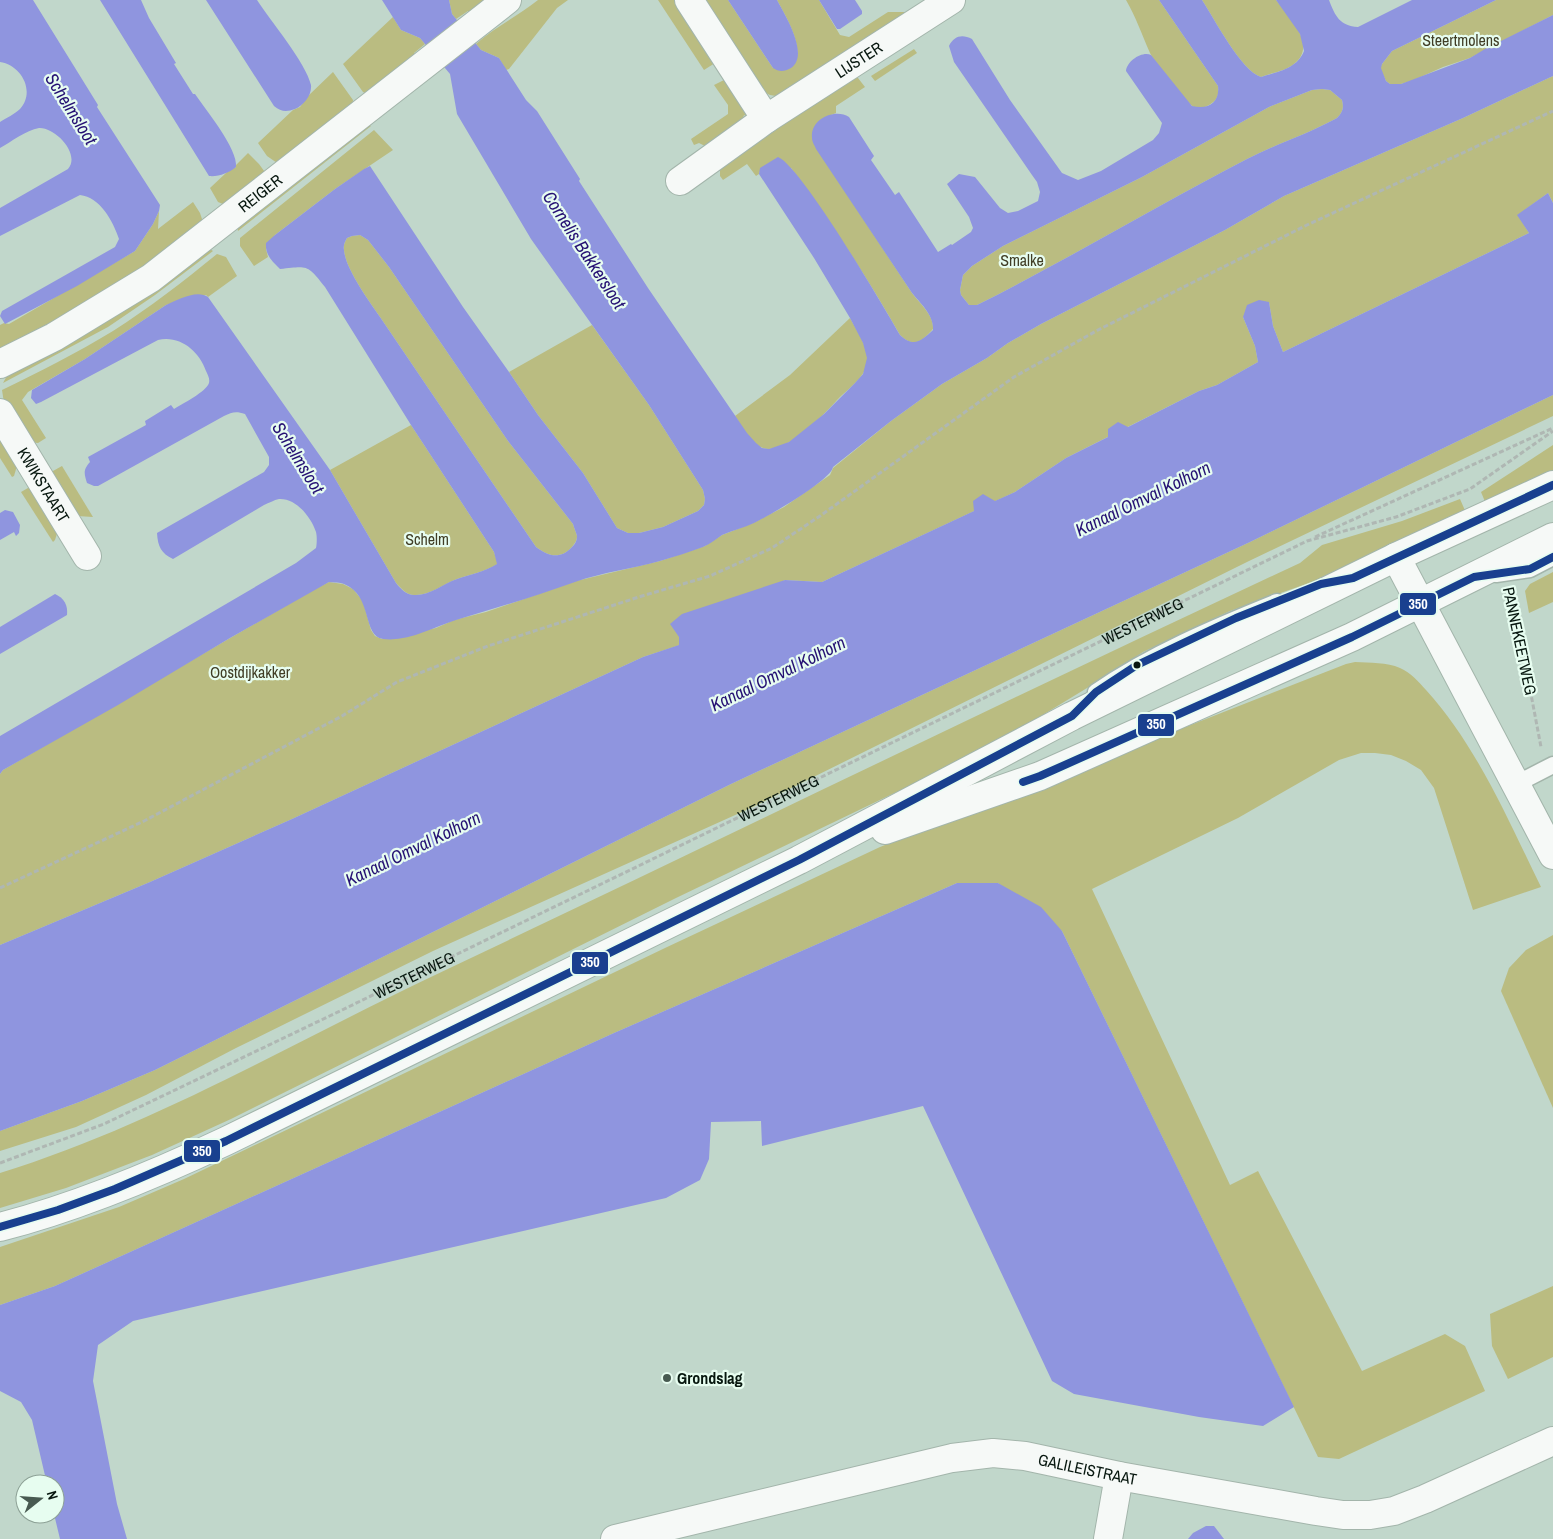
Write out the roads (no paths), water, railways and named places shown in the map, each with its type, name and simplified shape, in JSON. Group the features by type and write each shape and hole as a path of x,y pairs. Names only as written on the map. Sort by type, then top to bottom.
{"street":[{"name":"REIGER","path":"0,364 54,338 151,278 425,66 507,0"},
{"path":"689,0 766,119"},
{"name":"LIJSTER","path":"680,181 766,119 952,0"},
{"name":"KWIKSTAART","path":"0,413 87,556"},
{"path":"0,1227 92,1198 186,1160 798,860 1072,716 1396,557 1553,485"},
{"path":"798,860 1040,776 1352,637 1553,537"},
{"path":"1396,557 1553,855"},
{"name":"GALILEISTRAAT","path":"614,1539 952,1458 993,1453 1025,1456 1119,1476 1325,1512 1344,1515 1370,1515 1394,1510 1425,1499 1553,1441"},
{"path":"1108,1539 1119,1476"}],"lane":[{"path":"1474,577 1530,568 1553,557"},
{"path":"1516,784 1549,767"}],"water":[{"name":"Schelmsloot","path":"0,0 33,0 98,105 97,107 160,205 153,224 135,251 77,286 5,324 0,316 2,311 115,247 119,239 113,225 100,205 94,200 80,195 0,236 0,208 68,169 71,163 71,156 69,149 59,137 52,132 39,128 24,134 0,148 0,122 20,109 25,102 27,94 24,80 20,73 8,64 0,62"},
{"path":"100,0 141,0 149,18 176,63 174,64 193,94 195,94 227,140 235,159 236,167 223,174 209,176"},
{"path":"206,0 257,0 308,76 311,89 307,99 301,105 287,111 274,106"},
{"path":"382,0 449,0 452,14 481,50 499,58 526,100 537,111 580,179 579,181 648,288 747,433 762,448 769,449 789,442 824,414 863,374 867,358 863,343 850,318 814,258 759,174 760,168 778,157 789,166 805,185 842,239 900,335 913,342 921,340 933,330 931,319 816,149 812,139 812,131 815,125 824,117 831,115 837,114 849,117 874,156 871,160 895,195 899,192 938,252 971,232 973,228 969,217 947,184 959,174 975,177 1000,208 1008,213 1018,211 1038,201 1040,192 1037,182 954,62 949,46 956,38 962,36 972,39 1010,100 1062,173 1078,180 1101,171 1153,140 1159,133 1162,123 1126,71 1132,60 1143,54 1151,55 1192,106 1208,106 1217,97 1218,86 1159,0 1202,0 1237,55 1253,73 1261,77 1292,66 1304,51 1300,34 1276,0 1329,0 1342,22 1358,27 1412,0 1496,0 1392,51 1381,68 1386,81 1390,84 1401,84 1470,58 1553,15 1553,76 1463,118 1284,196 1225,230 1041,324 942,384 833,467 830,473 811,489 762,519 722,535 703,547 660,561 586,579 421,633 393,639 383,639 376,636 372,631 364,605 353,589 342,583 329,582 3,770 0,774 0,736 296,563 316,548 316,532 311,520 297,505 279,499 264,505 173,559 161,549 157,533 264,472 269,465 269,457 245,414 242,413 234,412 224,416 98,486 87,483 85,472 90,462 88,457 146,425 145,421 171,405 174,409 188,401 199,394 209,383 209,378 199,357 181,342 166,339 158,340 41,402 36,404 31,398 32,390 85,359 166,305 181,298 198,294 208,297 330,470 396,583 402,590 413,595 421,595 497,564 494,552 411,425 325,287 306,268 280,269 267,251 266,243 275,235 335,189 370,166 463,307 538,415 583,473 617,528 628,533 639,533 663,527 698,511 704,505 703,490 649,405 531,239 457,114 450,74 420,38 401,30","holes":["1312,90 1330,90 1342,100 1343,110 1337,118 1247,159 977,305 969,305 961,295 963,275 972,266 1003,246 1142,177 1269,107","360,235 368,240 389,267 508,441 573,524 577,539 568,551 563,554 554,555 545,553 536,547 364,294 348,266 344,248 347,238"]},
{"path":"728,0 777,0 790,25 797,45 798,54 796,62 791,68 782,71 773,68"},
{"path":"819,0 855,0 862,14 840,29 837,29"},
{"name":"Kanaal Omval Kolhorn","path":"1548,193 1553,203 1553,395 1250,542 731,784 155,1070 82,1101 0,1131 0,945 150,882 292,819 643,657 679,645 679,637 670,624 682,614 785,580 822,582 974,511 973,501 983,494 995,501 1015,492 1066,458 1108,437 1108,429 1118,422 1128,427 1199,391 1217,385 1258,362 1255,346 1243,317 1247,305 1259,300 1269,302 1273,326 1283,352 1529,233 1517,215"},
{"path":"5,510 13,512 20,525 19,533 16,536 14,532 0,540 0,513"},
{"path":"55,594 65,602 67,615 0,654 0,627"},
{"path":"957,883 998,883 1041,907 1062,931 1294,1407 1263,1426 1199,1417 1074,1394 1052,1381 923,1106 762,1146 761,1121 711,1122 709,1159 700,1180 666,1198 133,1321 98,1345 93,1381 117,1504 127,1539 60,1539 56,1524 65,1524 65,1474 45,1474 32,1420 21,1402 0,1391 0,1305 55,1286 614,1033"},
{"path":"1206,1526 1214,1526 1224,1539 1188,1539 1193,1533"}],"place":[{"name":"Grondslag","path":"667,1378"}],"park label":[{"name":"Steertmolens","path":"1461,40"},
{"name":"Smalke","path":"1022,260"},
{"name":"Schelm","path":"427,539"},
{"name":"Oostdijkakker","path":"250,672"}],"water label":[{"name":"Cornelis Bakkersloot","path":"584,250"}]}
